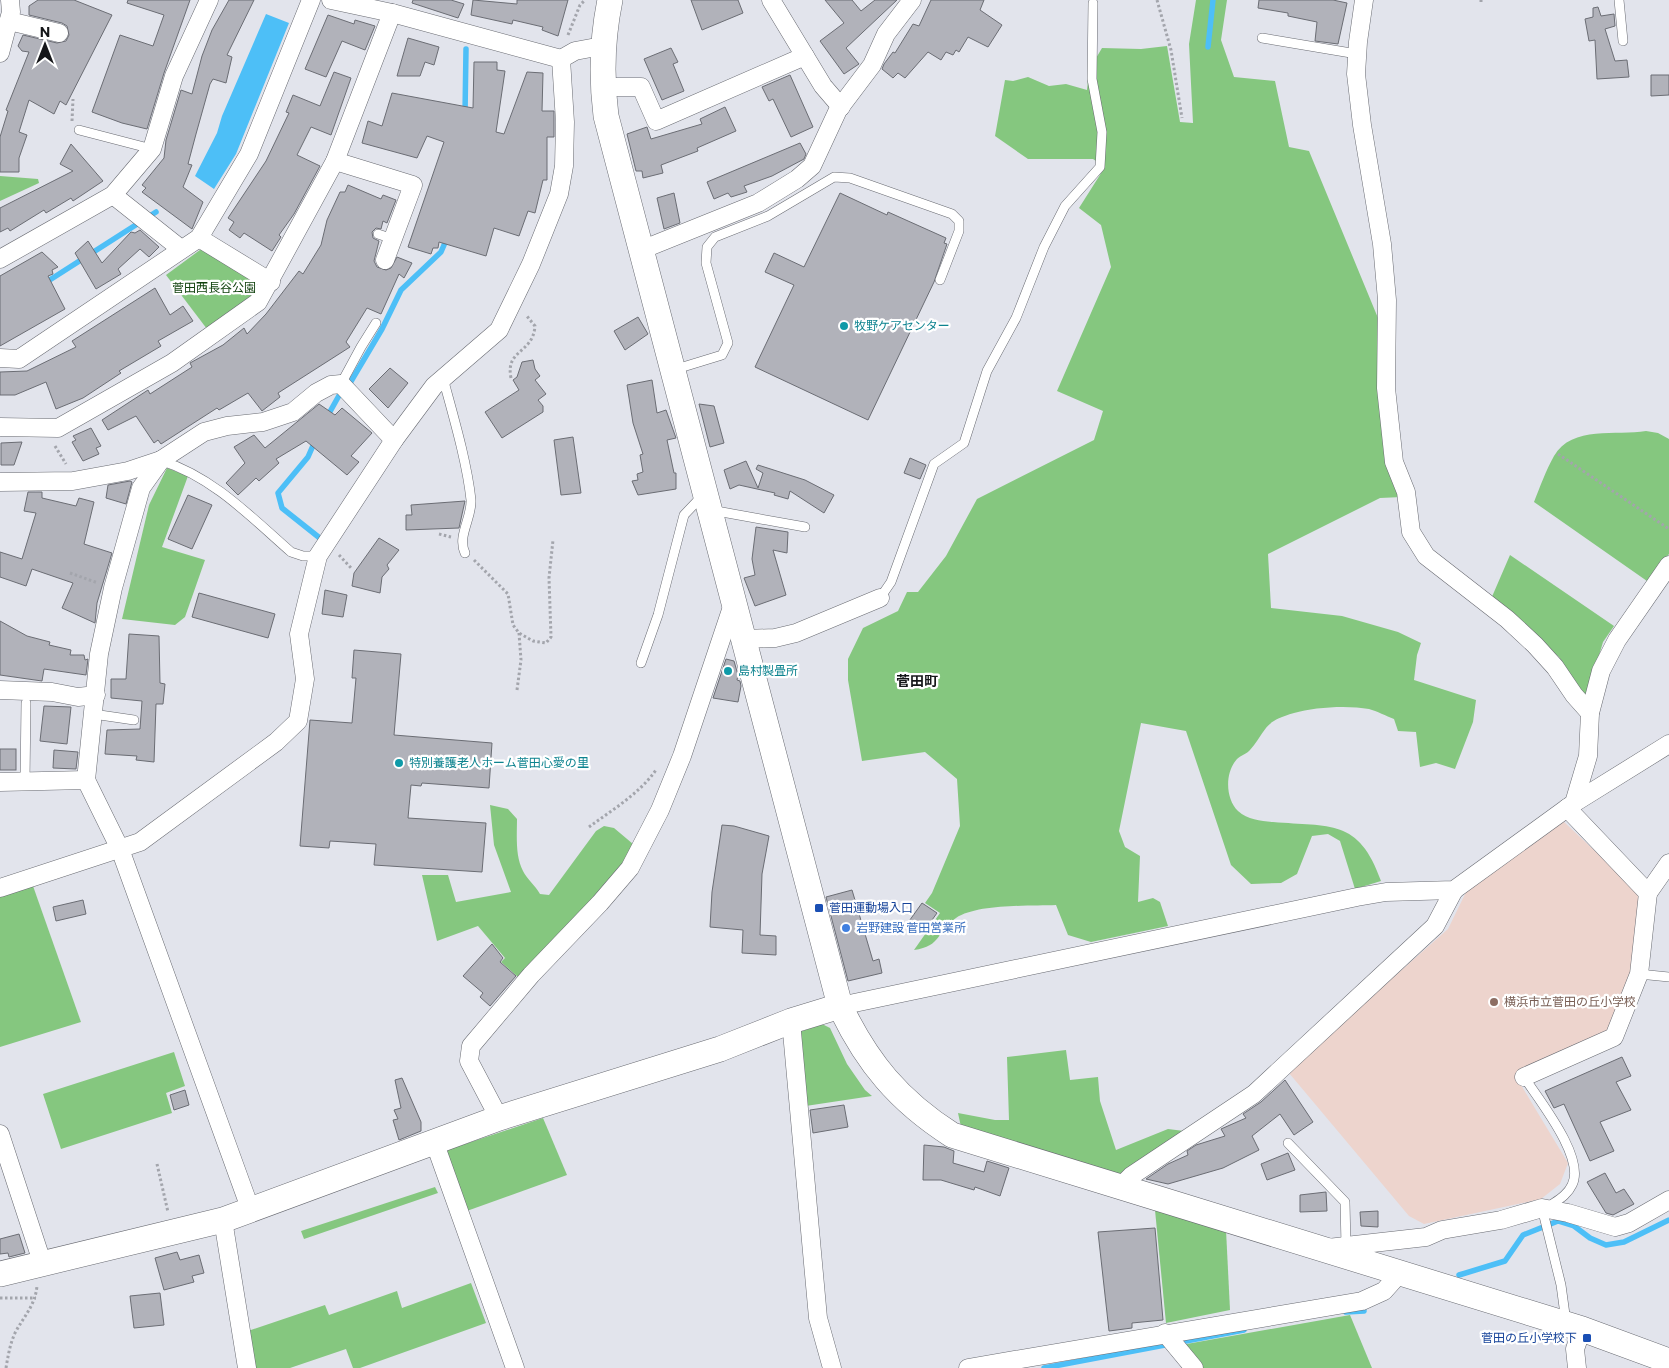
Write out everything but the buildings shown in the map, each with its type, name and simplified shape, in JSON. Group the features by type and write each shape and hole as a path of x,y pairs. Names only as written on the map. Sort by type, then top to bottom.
{"street":[{"path":"0,53 8,21 10,0"},
{"path":"0,259 113,195 152,149 174,76 210,0"},
{"path":"0,358 19,359 199,238 249,154 311,0"},
{"path":"331,0 392,13 564,57 602,46"},
{"path":"610,0 602,46 602,87 606,116 840,1006 863,1051 876,1068 895,1090 930,1121 952,1134 986,1147 1401,1272 1667,1357"},
{"path":"771,0 823,86 841,107"},
{"path":"641,250 758,202 797,179 812,166 841,107 872,65 886,34 912,0"},
{"path":"1364,0 1356,74 1362,125 1382,244 1386,291 1386,388 1394,462 1406,492 1411,532 1426,556 1507,619 1535,645 1556,667 1574,695 1590,713"},
{"path":"0,427 58,428 172,364 258,302 271,282 335,161 392,13"},
{"path":"8,21 59,33"},
{"path":"602,87 641,86 656,121 805,56"},
{"path":"0,888 140,842 276,742 298,721 305,679 299,634 318,556 394,440 434,386 499,330 531,264 559,194 564,166 564,57"},
{"path":"335,161 412,186 386,236 385,260"},
{"path":"113,195 181,249"},
{"path":"199,238 271,282"},
{"path":"0,482 73,481 128,471 161,460 204,432 227,426 263,422 293,412 316,393 331,385 341,384 394,440"},
{"path":"161,460 141,488 112,588 99,654 86,780 120,849 251,1211"},
{"path":"1571,805 1588,756 1590,713 1601,671 1617,640 1653,584 1669,564"},
{"path":"744,639 775,638 796,633 880,598"},
{"path":"499,1118 469,1061 471,1046 531,975 600,903 630,868 660,810 682,756 734,601"},
{"path":"0,690 52,692 78,697 96,695"},
{"path":"1120,1187 1131,1176 1254,1094 1435,926 1454,890 1571,805 1669,744"},
{"path":"0,782 86,780"},
{"path":"1571,805 1648,893"},
{"path":"1524,1077 1614,1036 1639,974 1648,893 1669,864"},
{"path":"0,1274 223,1220 499,1118 720,1049 791,1021 840,1006 1357,897 1386,892 1454,890"},
{"path":"791,1021 818,1318 832,1368"},
{"path":"0,1134 43,1265"},
{"path":"434,1141 516,1368"},
{"path":"1320,1249 1426,1237 1442,1230 1501,1220 1544,1210 1615,1227 1629,1223 1669,1200"},
{"path":"223,1220 247,1368"},
{"path":"968,1368 1362,1301 1384,1291 1401,1272"},
{"path":"1574,1327 1574,1349 1577,1368"},
{"path":"1165,1333 1194,1368"}],"lane":[{"path":"1619,0 1623,41"},
{"path":"880,598 892,582 934,464 964,443 987,371 1016,318 1044,247 1065,206 1100,168 1102,132 1092,79 1093,3"},
{"path":"1262,38 1357,54"},
{"path":"79,130 152,149"},
{"path":"673,370 722,355 728,343 706,263 707,247 715,237 768,216 834,177 850,178 952,214 959,221 959,231 940,280"},
{"path":"341,384 376,324"},
{"path":"443,378 455,424 471,502 462,546 465,553"},
{"path":"161,460 183,467 211,483 291,552 304,556 318,556"},
{"path":"641,663 658,615 684,515 707,502 805,527"},
{"path":"25,782 26,703"},
{"path":"94,714 134,720"},
{"path":"1639,974 1669,977"},
{"path":"1524,1077 1567,1145 1573,1160 1574,1183 1566,1194 1544,1210 1561,1285 1574,1327"},
{"path":"1288,1143 1345,1202 1346,1246"}],"path":[{"path":"564,57 569,30 580,5 585,0"},
{"path":"1157,0 1171,50 1182,118"},
{"path":"73,99 72,122 79,130"},
{"path":"511,378 509,369 512,359 531,342 535,326 530,318 512,304"},
{"path":"53,442 70,472"},
{"path":"1558,454 1669,529"},
{"path":"465,553 508,594 513,625 519,633 533,641 546,643 551,637 549,578 553,540"},
{"path":"70,574 112,588"},
{"path":"516,690 521,660 519,633"},
{"path":"589,828 648,781 660,763 682,756"},
{"path":"157,1164 173,1232"},
{"path":"6,1368 9,1349 16,1332 33,1307 43,1265"},
{"path":"0,1298 36,1298"}],"shaded area":[{"name":"横浜市立菅田の丘小学校","path":"1563,821 1645,898 1635,973 1610,1032 1515,1075 1568,1163 1560,1184 1541,1199 1424,1224 1409,1216 1289,1073 1327,1036 1448,929 1469,886"}],"green space":[{"path":"1196,0 1227,0 1221,40 1234,77 1275,81 1289,147 1309,151 1378,318 1379,388 1402,497 1380,498 1268,554 1271,608 1342,616 1398,632 1421,643 1417,655 1414,680 1476,700 1473,722 1455,769 1436,763 1420,767 1416,732 1398,731 1394,719 1369,709 1351,707 1311,709 1284,716 1271,723 1249,751 1233,764 1228,785 1229,792 1234,806 1242,814 1250,818 1273,822 1326,826 1352,836 1363,846 1381,881 1355,889 1340,841 1328,834 1312,836 1297,874 1281,883 1251,884 1231,865 1186,731 1141,723 1119,831 1125,847 1140,856 1138,902 1153,898 1160,902 1168,926 1091,942 1068,935 1056,905 990,908 965,913 950,923 930,945 914,950 940,913 925,903 932,893 960,826 957,779 925,752 862,761 848,680 848,659 863,628 898,611 907,592 918,592 946,556 977,499 1094,440 1103,411 1057,391 1111,267 1101,225 1079,208 1105,167 1093,159 1028,159 995,136 1005,80 1013,81 1028,77 1049,86 1066,84 1087,90 1089,70 1102,48 1141,49 1167,46 1180,122 1193,123 1189,44"},
{"path":"0,176 38,179 39,183 0,201"},
{"name":"菅田西長谷公園","path":"204,247 262,283 251,300 207,329 166,275"},
{"path":"1646,431 1658,433 1669,439 1669,554 1647,581 1534,502 1554,456 1562,446 1583,436"},
{"path":"167,468 188,476 162,547 205,560 185,617 175,625 122,619 149,505"},
{"path":"1510,555 1614,626 1603,642 1586,699 1559,657 1491,599"},
{"path":"490,805 508,809 517,819 517,845 520,865 540,894 549,895 596,831 604,826 614,828 633,844 620,871 518,977 501,962 505,958 478,926 437,941 422,875 448,875 456,902 511,892 494,845"},
{"path":"33,886 81,1022 0,1047 0,897"},
{"path":"822,1024 830,1028 847,1064 865,1090 872,1096 799,1107 794,1034"},
{"path":"1066,1050 1070,1080 1098,1077 1100,1101 1116,1150 1168,1129 1184,1131 1117,1176 961,1127 958,1113 995,1120 1009,1120 1007,1057"},
{"path":"174,1052 185,1086 166,1093 172,1113 61,1149 43,1094"},
{"path":"543,1118 567,1175 464,1212 445,1161 447,1150"},
{"path":"435,1187 438,1193 304,1239 301,1231"},
{"path":"1155,1210 1226,1230 1230,1310 1166,1323"},
{"path":"471,1283 486,1323 360,1368 353,1368 346,1349 290,1368 249,1368 242,1333 325,1305 329,1315 397,1291 402,1308"},
{"path":"1350,1315 1372,1368 1200,1368 1181,1345"}],"water":[{"path":"266,14 289,23 236,154 214,189 195,176 217,133 222,116"}],"waterway":[{"path":"1208,47 1213,0"},
{"path":"465,114 466,49"},
{"path":"45,283 156,212"},
{"path":"350,383 382,329 401,290 441,252 447,238"},
{"path":"327,417 341,392"},
{"path":"315,441 308,457 278,493 282,508 321,539"},
{"path":"1459,1275 1505,1261 1523,1235 1558,1221 1574,1226 1590,1238 1606,1245 1624,1242 1669,1220"},
{"path":"1346,1312 1364,1311"},
{"path":"1044,1368 1244,1330"}],"place":[{"name":"牧野ケアセンター","path":"844,326"},
{"name":"島村製畳所","path":"728,671"},
{"name":"特別養護老人ホーム菅田心愛の里","path":"399,763"},
{"name":"菅田運動場入口","path":"819,908"},
{"name":"岩野建設 菅田営業所","path":"846,928"},
{"name":"横浜市立菅田の丘小学校","path":"1494,1002"},
{"name":"菅田の丘小学校下","path":"1587,1338"}],"district":[{"name":"菅田町","path":"917,681"}]}
